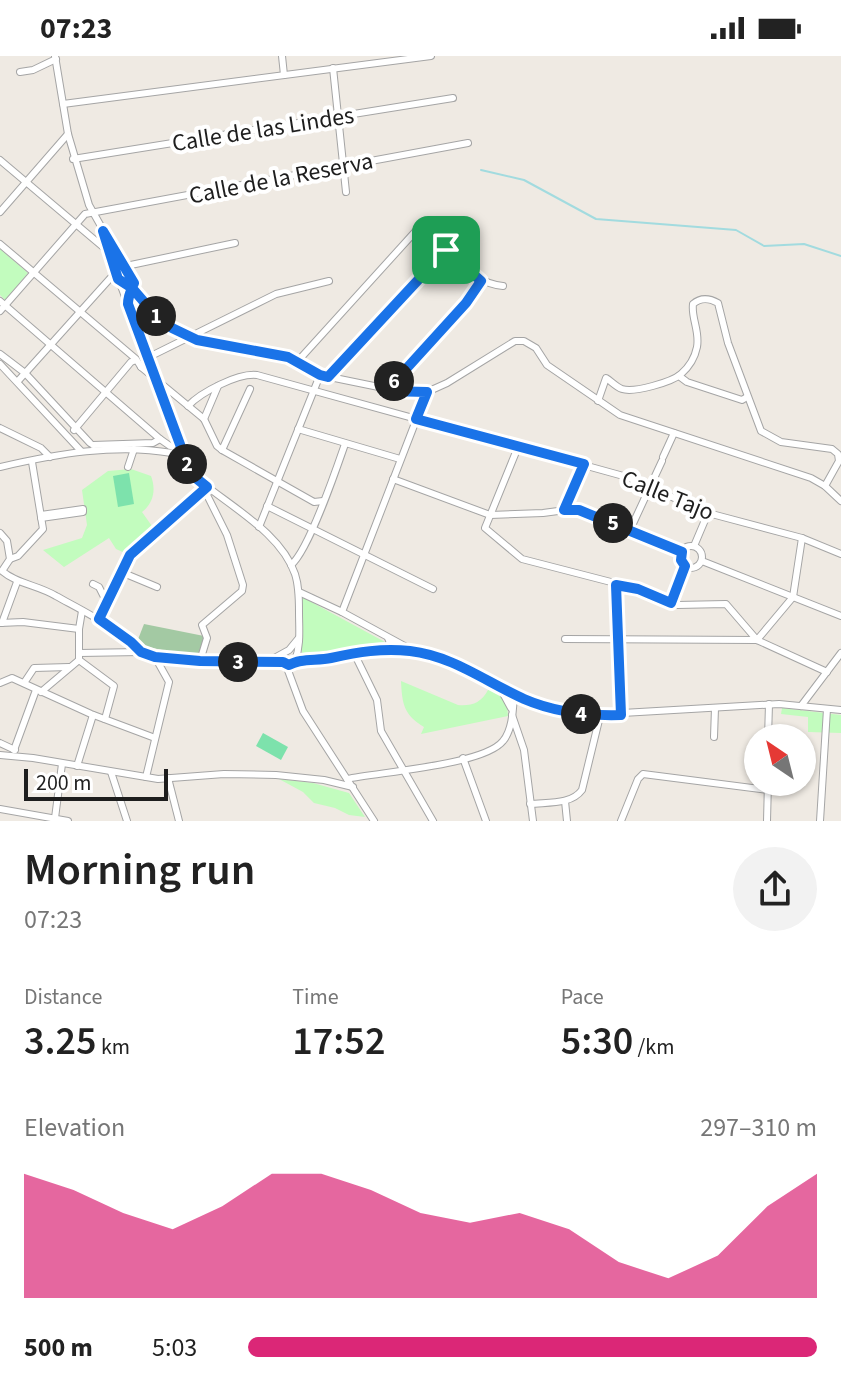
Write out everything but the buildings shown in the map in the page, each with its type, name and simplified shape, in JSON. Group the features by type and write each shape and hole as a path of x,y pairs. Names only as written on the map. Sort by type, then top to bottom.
{"street":[{"path":"282,56 284,75"},
{"path":"63,104 431,56"},
{"path":"20,72 33,70 55,57 73,159 89,205 89,214 103,231 120,271 128,304 177,439 177,451"},
{"path":"333,68 346,192"},
{"name":"Calle de las Lindes","path":"73,159 453,98"},
{"path":"0,212 68,134"},
{"name":"Calle de la Reserva","path":"89,214 468,143"},
{"path":"0,160 109,252"},
{"path":"89,214 75,224 2,306 177,451 191,474 259,527 291,565 299,592 299,636 290,672"},
{"path":"83,230 90,230 98,222"},
{"path":"297,362 423,223"},
{"path":"103,231 109,252 142,299 157,317 190,337 288,357 324,376 386,391 427,392 515,341 524,341 536,348 547,365 620,415 811,478 841,501"},
{"path":"259,527 313,391 324,376 446,250 453,244 475,240"},
{"path":"18,381 120,271 235,243"},
{"path":"0,244 146,366 149,358"},
{"path":"446,250 481,281 503,286"},
{"path":"120,271 133,285"},
{"path":"69,435 131,362 149,358 276,294 329,281"},
{"path":"386,391 466,303 481,281"},
{"path":"128,304 133,285"},
{"path":"598,401 606,378 621,389 636,391 679,376 689,365 697,345 693,304 702,298 713,300 718,303 728,343 757,426 767,435 795,445 832,449 838,454 839,461 825,486"},
{"path":"138,360 142,340"},
{"path":"0,354 25,373 90,443 177,451"},
{"path":"138,360 204,419 222,450 314,502 323,501"},
{"path":"0,364 82,451"},
{"name":"Calle Tajo","path":"188,406 196,397 248,374 584,464 651,486 708,513 802,538 841,554"},
{"path":"679,376 687,382 742,400 747,397"},
{"path":"204,419 218,386"},
{"path":"222,450 250,389"},
{"path":"342,612 427,392"},
{"path":"0,428 41,448 50,457"},
{"path":"298,429 400,459"},
{"path":"630,530 674,433"},
{"path":"0,467 82,451 156,448 162,441"},
{"path":"156,448 162,441"},
{"path":"82,451 90,443"},
{"path":"291,565 300,556 345,444"},
{"path":"518,447 485,528 522,559 638,589 677,605 726,604 757,640"},
{"path":"128,467 134,449"},
{"path":"32,462 43,529 18,556 10,559 2,571 17,582 35,585 99,619 141,652"},
{"path":"564,510 584,464"},
{"path":"393,479 490,515 579,510 682,552"},
{"path":"99,619 130,555 207,487"},
{"path":"200,661 207,638 202,625 242,591 243,585 227,535 207,495 207,487"},
{"path":"267,506 433,589"},
{"path":"83,509 83,512 41,517 83,509"},
{"path":"694,546 708,513"},
{"path":"0,533 7,541 10,559"},
{"path":"757,640 793,597 802,538"},
{"path":"685,566 681,560 682,552 689,546 701,552 702,561"},
{"path":"702,561 841,616"},
{"path":"685,566 695,567 702,561"},
{"path":"671,603 685,566"},
{"path":"121,572 157,587"},
{"path":"17,582 1,623 23,622 79,629"},
{"path":"93,584 99,587 107,603"},
{"path":"616,585 621,715"},
{"path":"299,592 413,651 449,661 524,699 566,711 600,716 769,704 841,710"},
{"path":"14,750 38,691 79,656 82,611"},
{"path":"299,636 281,657 290,672 303,711 374,821"},
{"path":"79,656 141,652 155,657 200,661 284,663 321,660 376,649 388,646 388,638"},
{"path":"565,639 757,640 827,672"},
{"path":"376,649 413,651"},
{"path":"267,662 286,651 295,653 294,660"},
{"path":"354,653 377,700 381,731 433,821"},
{"path":"801,706 841,653"},
{"path":"79,656 114,686 105,719"},
{"path":"146,777 169,682 155,657"},
{"path":"24,683 34,668 69,667"},
{"path":"0,680 27,675"},
{"path":"12,678 93,715 155,738"},
{"path":"498,685 508,701 524,750 533,821"},
{"path":"508,701 514,694"},
{"path":"0,755 146,777 242,774 324,780 347,778 404,771 494,749 508,734 514,694"},
{"path":"512,714 518,700 524,699"},
{"path":"768,724 769,704"},
{"path":"714,737 715,708"},
{"path":"820,821 827,709"},
{"path":"77,766 93,715"},
{"path":"530,804 565,801 578,796 600,716"},
{"path":"508,734 518,732"},
{"path":"0,744 33,758"},
{"path":"463,758 486,821"},
{"path":"55,818 62,764"},
{"path":"111,772 127,821"},
{"path":"621,821 638,779 643,774 744,784"},
{"path":"168,778 179,821"},
{"path":"324,780 353,787"},
{"path":"767,821 768,796"},
{"path":"565,801 567,821"},
{"path":"0,809 68,821"}],"green space":[{"path":"0,249 28,273 5,300 0,295"},
{"path":"131,469 151,476 153,496 142,512 154,529 127,554 116,549 109,538 64,567 43,550 82,538 87,525 82,490 108,471"},
{"path":"129,473 134,504 118,507 113,476"},
{"path":"302,597 385,642 302,657"},
{"path":"144,624 204,636 198,658 137,642"},
{"path":"401,681 458,705 476,703 488,690 498,690 507,704 508,716 421,734 424,727 405,708"},
{"path":"782,708 841,715 841,733 816,732 816,724 808,724 808,717 781,714"},
{"path":"263,733 288,747 281,760 256,746"},
{"path":"279,779 313,783 349,793 365,817 314,803 303,792"}],"waterway":[{"path":"481,170 524,180 596,219 736,230 764,246 804,244 841,256"}],"route":[{"path":"446,250 328,377 288,357 197,340 172,328 157,317 132,288 118,279 103,231 134,283 132,288 128,294 128,304 191,474 207,487 130,555 99,619 141,652 155,657 283,662 289,665 295,661 321,660 376,649 413,651 475,672 538,704 588,715 621,715 616,585 638,589 671,603 685,566 681,560 682,552 579,510 564,510 584,464 416,419 427,392 386,391 466,303 481,281 446,250"}]}
